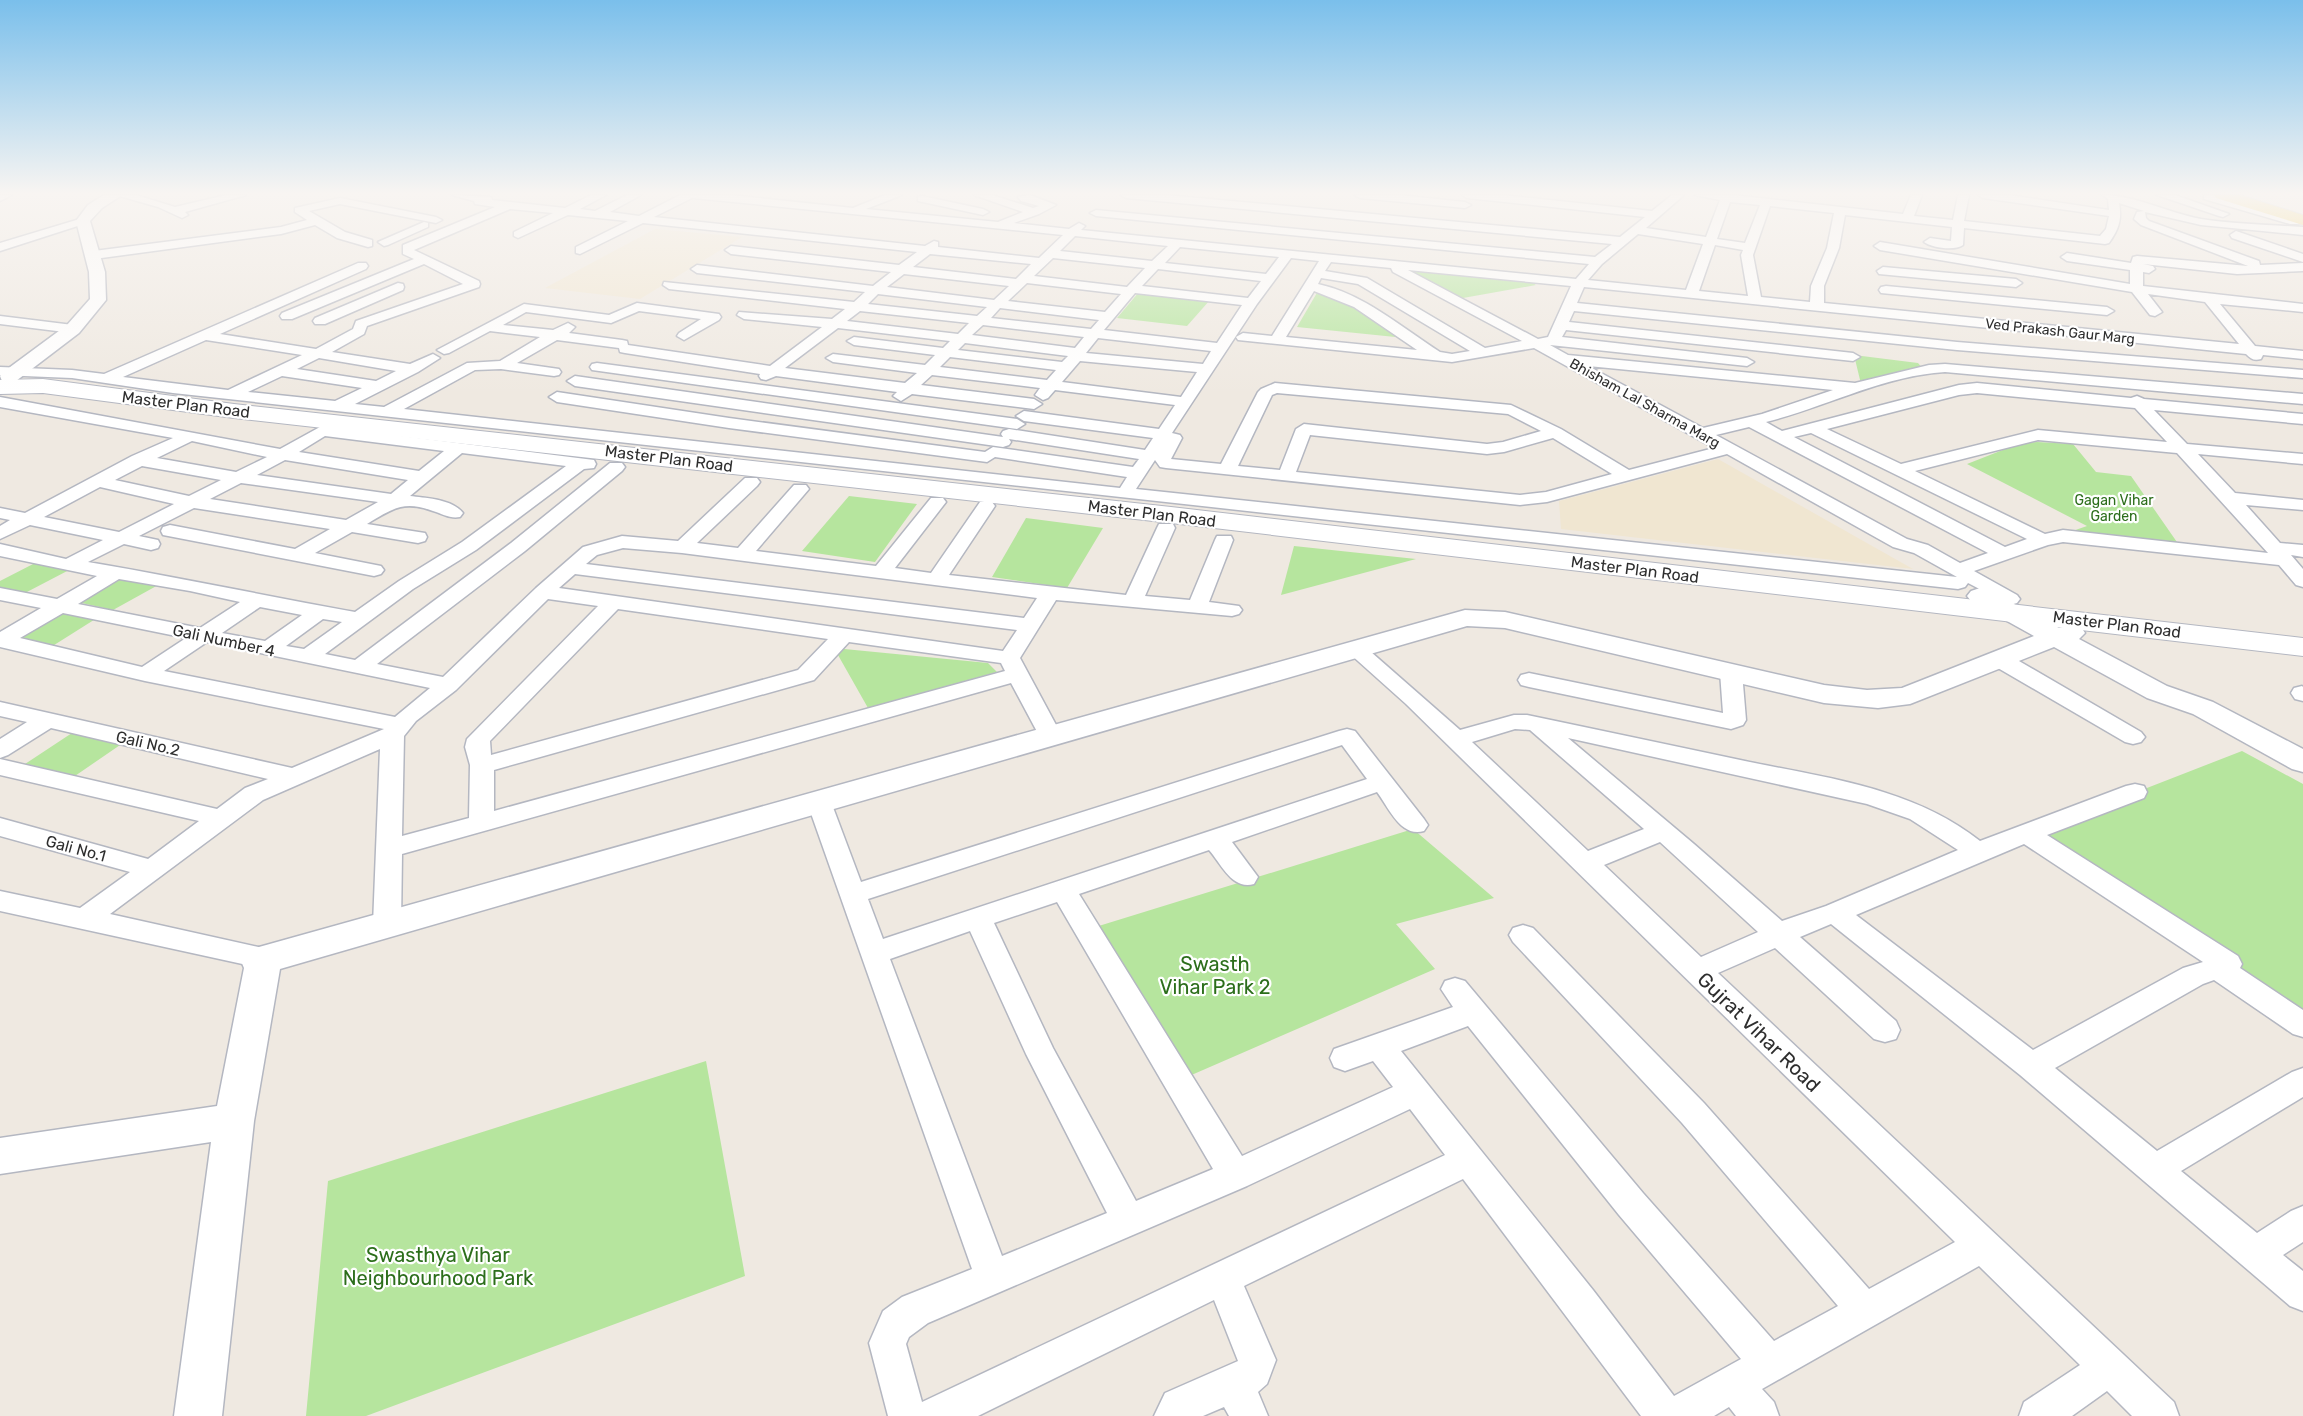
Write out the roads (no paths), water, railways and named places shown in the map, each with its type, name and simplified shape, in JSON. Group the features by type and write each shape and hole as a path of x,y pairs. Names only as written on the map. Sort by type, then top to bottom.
{"main road":[{"name":"Master Plan Road","path":"11,380 57,379 207,398 1001,452 1965,583"},
{"name":"Master Plan Road","path":"11,380 243,412 471,436 2034,619 2303,634"},
{"name":"Master Plan Road","path":"2034,619 2102,622 2303,647"}],"street":[{"path":"11,380 81,334 79,323 98,300 95,261"},
{"path":"287,316 420,261"},
{"path":"254,312 359,325 474,284 429,261"},
{"path":"711,261 669,285 734,297 784,261"},
{"path":"817,261 897,273 1029,275 1154,265 1270,278"},
{"path":"665,443 772,371 858,306 874,290 912,261"},
{"path":"961,261 1128,295 1251,302"},
{"path":"836,460 927,369 948,352 1043,261"},
{"path":"936,581 1001,452 1074,359 1158,261"},
{"path":"1283,261 1251,302 1222,348 1212,373 1162,457 1166,463 1520,500 1547,497 1728,449"},
{"path":"1278,341 1276,338 1325,261"},
{"name":"Ved Prakash Gaur Marg","path":"1358,261 2303,355"},
{"path":"1421,267 1424,261"},
{"path":"1568,261 1593,266"},
{"path":"1554,340 1579,283 1598,261"},
{"path":"1691,294 1703,261"},
{"path":"1746,261 1757,301 1758,325 1752,346 1762,364 1759,378 1759,419"},
{"path":"1818,307 1815,297 1816,285 1827,261"},
{"path":"1882,261 1892,314"},
{"path":"1969,261 2062,277 2098,288"},
{"path":"2062,277 2066,261"},
{"path":"2095,261 2169,271 2190,281 2206,294 2269,371"},
{"path":"2136,261 2136,289 2157,310"},
{"path":"2150,261 2236,270 2303,267"},
{"path":"2211,261 2236,270"},
{"path":"2249,261 2303,282"},
{"name":"Bhisham Lal Sharma Marg","path":"1388,264 1900,543 1909,554 1965,583"},
{"path":"105,379 362,266"},
{"path":"320,321 441,268"},
{"path":"697,269 1109,317"},
{"path":"1883,271 2206,294 2244,302 2303,308"},
{"path":"1029,275 1128,295"},
{"path":"1313,280 1362,282 1484,353"},
{"path":"1313,280 1398,329 1438,357"},
{"path":"1986,280 2000,302"},
{"path":"924,314 953,286"},
{"path":"2098,288 2118,337 2136,360"},
{"path":"1886,290 2107,311"},
{"path":"338,406 441,356 472,335 524,308 614,319 655,293 858,306 1222,348"},
{"path":"1569,306 1845,334 2303,374"},
{"path":"2285,306 2303,325"},
{"path":"631,309 640,307 714,317 684,336"},
{"path":"1835,308 1853,357 1855,382"},
{"path":"2199,313 2222,315"},
{"path":"744,315 961,338 1074,359"},
{"path":"500,365 588,316"},
{"path":"0,320 79,323"},
{"path":"231,394 319,353 359,331 362,328 359,325"},
{"path":"1561,325 1853,357"},
{"path":"488,327 555,335 772,371 909,388 1001,452"},
{"path":"202,335 413,369"},
{"path":"472,335 539,344"},
{"path":"1243,337 1460,358 1554,340 1762,364 1855,382"},
{"path":"854,341 948,352 1074,359 1212,373"},
{"path":"441,356 482,364 554,372"},
{"path":"833,357 1186,402"},
{"path":"2099,357 2120,383 2230,498 2303,580"},
{"path":"1565,359 1759,378 1855,382"},
{"path":"388,411 469,367 482,364"},
{"path":"597,367 890,408 1001,452 1065,486 1430,528 1965,583 2034,619 2157,692 2203,708 2303,762"},
{"path":"1701,434 1759,419 1855,382 1945,368 2303,399"},
{"path":"282,371 379,386"},
{"path":"1125,493 1186,402 1212,373"},
{"path":"11,380 105,379 665,443 836,460 1088,446 1150,456"},
{"path":"11,380 326,429 616,467 518,547 359,668"},
{"path":"11,380 190,436 283,455 422,477"},
{"path":"575,381 871,423 1001,452 1078,466 1138,473"},
{"path":"1227,470 1266,392 1275,388 1511,410 1555,432 1627,476"},
{"path":"1780,436 1959,390 1977,388 2142,406 2303,419"},
{"path":"1286,476 1319,392"},
{"path":"557,397 855,440 1001,452 1164,434"},
{"path":"1759,419 1780,436 2005,555"},
{"path":"1813,428 2043,540"},
{"path":"68,565 283,455 326,429 2034,619"},
{"path":"1304,429 1487,449 1504,447 1555,432"},
{"path":"1899,470 2038,435 2303,459"},
{"path":"0,533 138,460 190,436"},
{"path":"1065,486 1088,446"},
{"path":"300,554 345,526 393,501 459,447"},
{"path":"138,460 239,478 435,506 454,513"},
{"path":"306,657 406,585 469,546 581,463"},
{"path":"98,481 191,502 418,537"},
{"path":"682,547 751,482"},
{"path":"742,555 800,489"},
{"path":"2230,498 2303,505"},
{"path":"880,574 937,502"},
{"path":"221,507 170,531 300,554 374,570"},
{"path":"0,513 151,544"},
{"path":"1132,603 1166,528"},
{"path":"1965,583 2005,555 2043,540 2063,536 2278,554 2303,551"},
{"path":"1197,608 1224,540"},
{"path":"83,920 254,794 395,730 448,685 543,592 590,551 622,542 682,547 1050,594 1232,610"},
{"path":"0,550 68,565 190,585 256,601 358,619"},
{"path":"570,568 1030,625"},
{"path":"0,640 116,573"},
{"path":"543,592 844,634 1013,666"},
{"name":"Gali Number 4","path":"0,594 60,604 202,636 448,685"},
{"path":"1013,666 1030,625 1050,594"},
{"path":"145,674 256,601"},
{"path":"481,823 482,765 477,747 479,739 613,602"},
{"path":"268,649 319,612"},
{"path":"259,961 1465,618 1491,617 1824,694 1863,700 1892,700 1999,659 2034,619"},
{"path":"482,765 806,675 844,634"},
{"path":"0,640 395,730"},
{"name":"Gujrat Vihar Road","path":"1356,649 1455,739 2160,1416"},
{"path":"1999,659 2133,737"},
{"path":"1013,666 1050,736"},
{"path":"388,849 1013,666"},
{"path":"1529,680 1731,722 1735,720 1731,672"},
{"name":"Gali No.2","path":"0,709 295,777"},
{"path":"0,750 47,720"},
{"path":"1455,739 1514,722 1535,723 1896,803 1928,816 1977,852"},
{"path":"1535,723 1780,933 1885,1030"},
{"path":"387,925 388,849 395,730"},
{"path":"854,894 1347,736 1415,825"},
{"path":"0,767 221,818"},
{"path":"875,953 1382,782"},
{"path":"1696,971 1780,933 1835,913 1977,852 2135,792"},
{"path":"819,802 993,1278"},
{"name":"Gali No.1","path":"0,827 152,869"},
{"path":"1584,863 1663,831"},
{"path":"2026,833 2228,964 2193,976 2031,1066"},
{"path":"1215,839 1245,877"},
{"path":"1063,890 1235,1175"},
{"path":"0,901 249,955 259,961 262,968 234,1121 198,1416"},
{"path":"1835,913 2031,1066 2303,1294"},
{"path":"978,919 1041,1054 1128,1219"},
{"path":"1523,935 1693,1113 1865,1311"},
{"path":"2218,968 2303,1025"},
{"path":"1345,1058 1380,1047 1465,1000 1631,1204 1770,1365"},
{"path":"1380,1047 1665,1416"},
{"path":"2155,1170 2303,1082"},
{"path":"907,1416 887,1343 896,1324 915,1310 1235,1175 1416,1091"},
{"path":"0,1156 234,1121"},
{"path":"936,1416 1469,1160"},
{"path":"2256,1254 2303,1222"},
{"path":"1676,1416 1981,1246"},
{"path":"1173,1416 1179,1407 1241,1400 1249,1377 1254,1371 1257,1360 1223,1279"},
{"path":"2038,1416 2109,1368"},
{"path":"1734,1384 1760,1416"}],"park label":[{"name":"Gagan Vihar Garden","path":"2114,508"},
{"name":"Swasth Vihar Park 2","path":"1215,976"},
{"name":"Swasthya Vihar Neighbourhood Park","path":"438,1266"}]}
